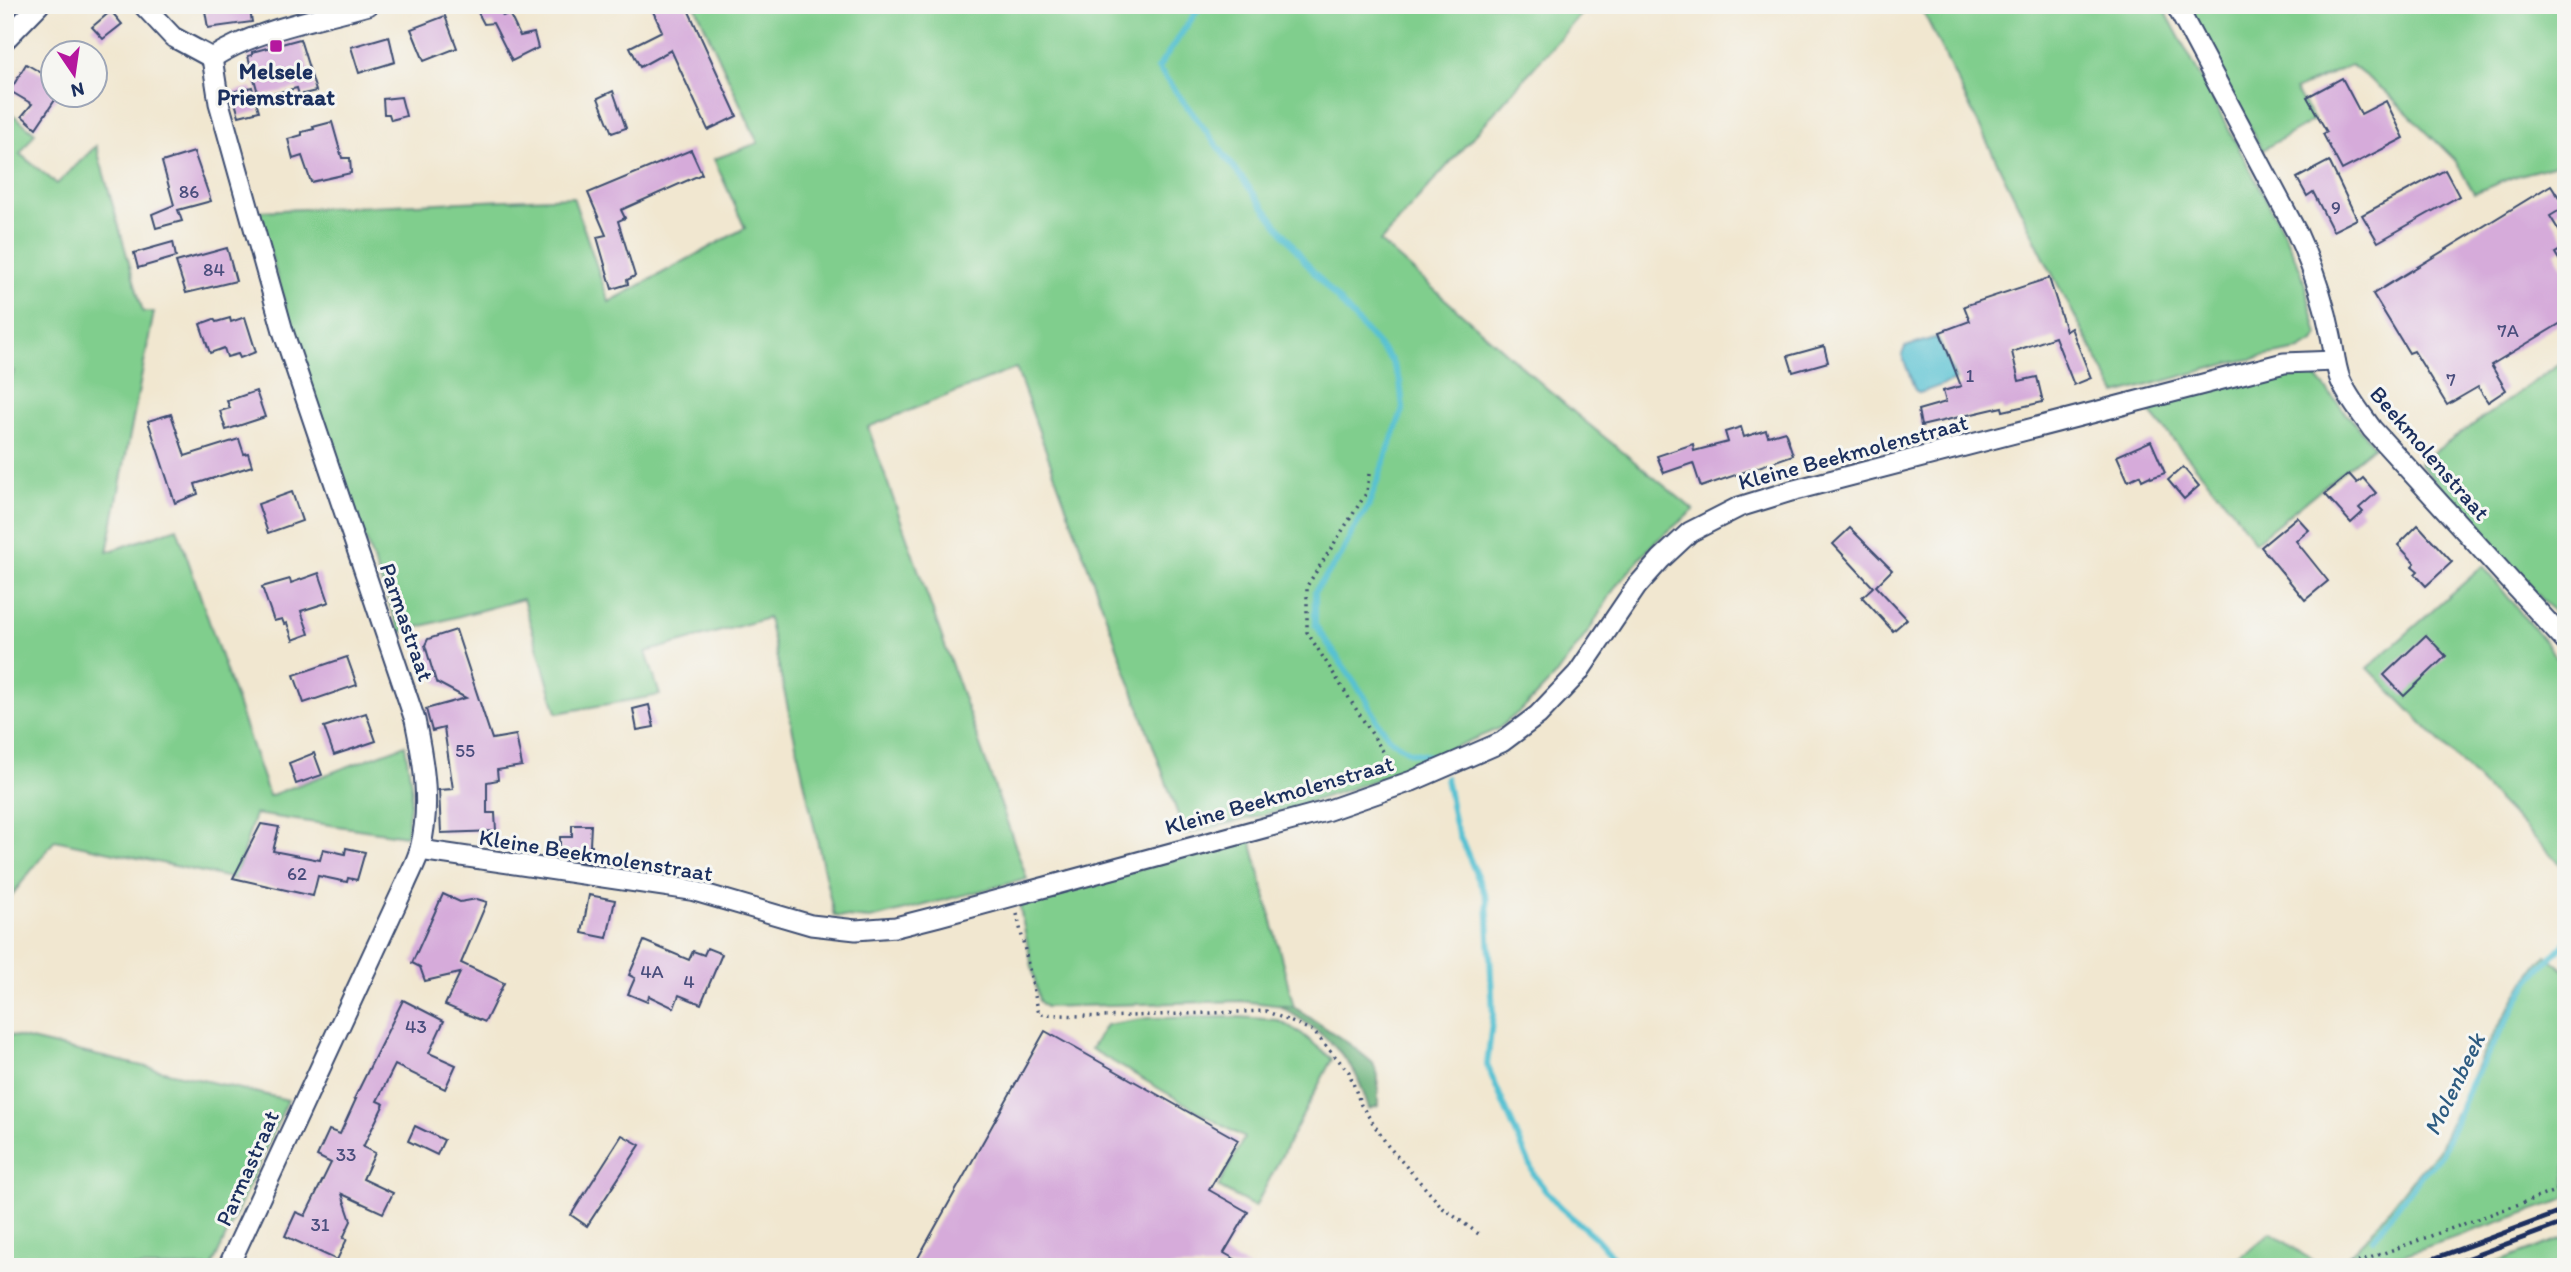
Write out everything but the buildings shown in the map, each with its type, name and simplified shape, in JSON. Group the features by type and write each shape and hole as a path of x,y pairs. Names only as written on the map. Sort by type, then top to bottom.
{"street":[{"path":"5,40 39,5"},
{"path":"143,5 173,37 212,58 228,47 257,36 368,5"},
{"name":"Beekmolenstraat","path":"2176,5 2301,242 2314,272 2341,380 2352,402 2372,429 2566,642"},
{"name":"Parmastraat","path":"212,58 219,103 283,331 415,720 424,764 426,807 419,850 229,1267"},
{"name":"Kleine Beekmolenstraat","path":"419,850 691,890 811,925 856,930 896,926 1326,811 1403,784 1502,742 1538,715 1578,673 1637,586 1661,559 1690,532 1739,507 1791,491 2284,363 2335,361"}],"path":[{"path":"1369,474 1367,492 1307,586 1307,632 1403,784"},
{"path":"1012,895 1039,1014 1102,1017 1266,1011 1313,1031 1349,1072 1361,1105 1388,1146 1443,1208 1480,1235"},
{"path":"2345,1267 2566,1187"}],"green space":[{"path":"695,5 1589,5 1380,242 1576,414 1694,510 1654,543 1616,586 1590,629 1554,677 1527,705 1498,729 1376,780 1291,808 1185,834 1016,368 868,427 1027,879 870,919 834,916 768,618 646,652 660,695 557,713 523,599 400,632 311,394 258,211 573,197 609,302 745,228 714,159 758,143"},
{"path":"1920,5 2162,5 2281,227 2301,270 2318,335 2313,342 2300,350 2230,363 2116,394 2047,264"},
{"path":"2183,5 2566,5 2566,162 2513,177 2474,193 2455,160 2385,91 2351,65 2295,90 2314,120 2262,150"},
{"path":"5,108 35,133 20,154 57,184 96,146 143,312 154,312 107,552 177,528 269,796 405,745 412,790 406,836 255,814 235,879 55,840 5,904 5,393 14,371 5,366"},
{"path":"2566,359 2566,626 2419,463"},
{"path":"2298,368 2316,377 2374,446 2255,542 2231,508 2143,404"},
{"path":"2483,566 2566,669 2566,870 2368,668"},
{"path":"1251,840 1294,1007 1241,1001 1046,1007 1039,1001 1020,908 1022,899"},
{"path":"2546,955 2566,971 2566,1199 2368,1267 2337,1267 2369,1235 2438,1151 2485,1049 2528,977"},
{"path":"1278,1005 1294,1007 1373,1063 1378,1076 1378,1106 1369,1109 1355,1073 1340,1052 1311,1026"},
{"path":"1239,1017 1277,1020 1301,1033 1332,1059 1255,1207 1218,1187 1244,1138 1091,1049 1106,1025 1148,1018"},
{"path":"5,1034 288,1100 212,1267 21,1267 5,1260"},
{"path":"2271,1232 2321,1267 2230,1267"},
{"path":"2566,1237 2566,1267 2485,1267"}],"water":[{"path":"1937,337 1956,380 1920,393 1915,390 1902,355 1905,347"}],"waterway":[{"path":"1201,5 1158,68 1311,269 1391,360 1400,381 1403,409 1368,507 1341,556 1315,591 1315,625 1392,741 1410,752 1438,758"},
{"path":"1446,778 1455,825 1487,899 1493,1014 1487,1065 1535,1177 1560,1207 1596,1238 1622,1267"},
{"name":"Molenbeek","path":"2373,1239 2421,1175 2441,1156 2470,1085 2530,980 2566,941"}],"railway":[{"path":"2411,1267 2566,1210"},
{"path":"2444,1267 2566,1222"}],"place":[{"name":"Melsele Priemstraat","path":"276,46"}]}
